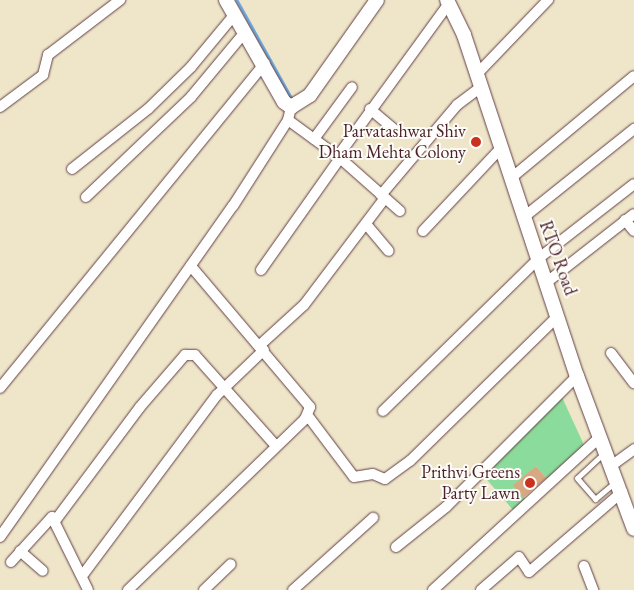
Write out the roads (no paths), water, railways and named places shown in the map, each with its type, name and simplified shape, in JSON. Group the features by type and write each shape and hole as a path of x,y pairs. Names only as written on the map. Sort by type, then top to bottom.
{"street":[{"path":"0,107 43,75 48,55 120,0"},
{"path":"226,0 266,63 290,114 314,139 339,157 400,211"},
{"path":"0,537 191,266 290,114 310,95 377,0"},
{"path":"82,576 225,385 304,305 366,224 383,197 457,105 548,0"},
{"path":"261,270 370,109 448,1"},
{"name":"RTO Road","path":"448,1 479,81 500,149 547,282 577,376 599,438 620,486 634,528"},
{"path":"72,169 148,109 192,66 235,14"},
{"path":"86,197 191,97 245,32"},
{"path":"0,388 266,63"},
{"path":"510,179 634,76"},
{"path":"314,139 352,87"},
{"path":"370,109 395,130"},
{"path":"524,217 634,129"},
{"path":"423,231 500,149"},
{"path":"383,411 538,258 634,184"},
{"path":"547,282 634,214"},
{"path":"625,220 634,231"},
{"path":"366,224 389,251"},
{"path":"191,266 308,400 308,416 354,477 372,474 385,479 410,462 558,316"},
{"path":"611,353 633,379"},
{"path":"54,521 140,407 185,355 195,355 225,385 276,446"},
{"path":"396,547 446,507 577,376"},
{"path":"128,590 308,416"},
{"path":"433,590 599,438"},
{"path":"611,466 634,449"},
{"path":"481,590 519,557 529,572 620,486"},
{"path":"11,562 48,516 54,521 88,590"},
{"path":"293,590 373,518"},
{"path":"20,551 43,571"},
{"path":"204,590 231,564"},
{"path":"584,566 593,590"}],"lane":[{"path":"605,452 577,478 595,499 620,486"}],"waterway":[{"path":"237,0 291,97"}],"place":[{"name":"Parvatashwar Shiv Dham Mehta Colony","path":"476,142"},
{"name":"Prithvi Greens Party Lawn","path":"530,483"}]}
